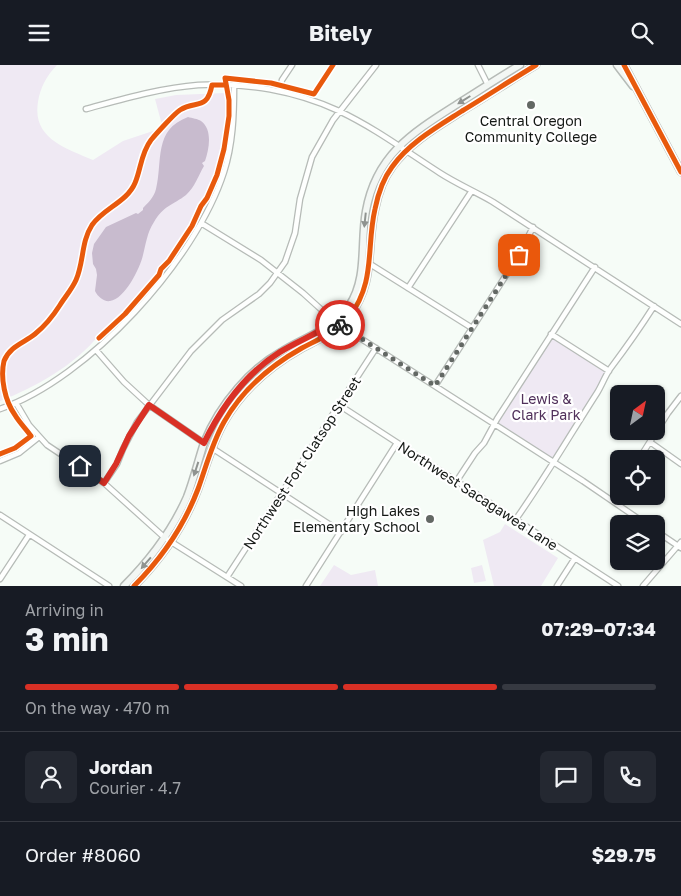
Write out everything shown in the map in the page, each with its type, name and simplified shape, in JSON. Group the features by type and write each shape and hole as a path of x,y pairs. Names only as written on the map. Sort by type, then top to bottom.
{"main road":[{"path":"124,586 152,555 174,524 188,494 204,443 228,400 251,375 280,352 338,324 359,285 362,272 366,212 370,196 382,169 399,146 412,134 520,65"},
{"path":"134,586 155,564 171,542 189,509 212,448 231,411 254,383 279,362 326,336 355,308 366,285 370,263 372,228 378,194 384,179 406,151 432,131 536,65"},
{"path":"617,65 639,93"},
{"path":"624,65 681,172"}],"street":[{"path":"279,91 282,80 292,65"},
{"path":"104,483 116,464 129,436 149,405 191,351 222,320 259,294 278,273 291,249 300,199 312,157 340,111 376,65"},
{"path":"478,65 488,85"},
{"path":"86,109 135,96 184,87 212,85 279,91 311,99 340,111 471,192 487,199 681,324"},
{"path":"0,409 16,403 57,380 96,349 115,332 149,295 176,260 201,223 216,194 226,163 234,121 234,86"},
{"path":"408,288 471,192"},
{"path":"201,223 247,251 278,273 338,324 610,499"},
{"path":"435,386 519,255 533,227"},
{"path":"370,263 472,329"},
{"path":"456,482 484,443 494,424 595,267"},
{"path":"516,519 554,463 609,371 654,306"},
{"path":"551,334 609,371"},
{"name":"Northwest Fort Clatsop Street","path":"227,577 376,348"},
{"path":"96,349 124,382 149,405 204,443"},
{"path":"645,450 668,413 681,397"},
{"path":"16,403 39,437 56,452 104,483 164,538 240,586"},
{"name":"Northwest Sacagawea Lane","path":"339,405 618,586"},
{"path":"0,461 19,453 39,437"},
{"path":"650,442 681,464"},
{"path":"306,586 397,443"},
{"path":"212,448 341,532"},
{"path":"619,505 633,515"},
{"path":"0,515 109,586"},
{"path":"0,579 29,535"},
{"path":"642,586 680,545 665,536"},
{"path":"557,586 575,558"}],"green space":[{"path":"0,65 57,65 47,77 40,92 37,114 40,125 45,133 62,146 93,160 123,141 156,130 162,125 155,99 176,95 225,93 227,99 225,133 215,174 195,217 168,260 158,270 158,274 114,323 67,365 41,382 0,401"},
{"name":"Lewis & Clark Park","path":"551,334 609,371 554,463 494,424"},
{"path":"505,524 558,558 541,586 494,586 483,540 500,532"},
{"path":"334,565 351,575 375,570 378,586 320,586"},
{"path":"482,565 486,581 474,583 471,568"}],"shaded area":[{"path":"188,117 201,121 209,134 208,151 205,161 202,163 204,166 189,192 157,217 148,234 139,267 126,289 116,299 110,301 103,300 95,291 97,275 93,264 92,253 94,244 106,227 136,213 138,214 149,202 156,189 164,138 177,123"}],"cycle path":[{"path":"99,338 125,314 159,275 161,269 169,261 192,226 201,206 207,198 217,175 224,149 229,116 229,100 225,78 271,83 314,94 333,65"},
{"path":"134,586 163,553 179,529 198,489 220,430 239,399 268,371 302,348 327,335 349,317 357,304 367,278 372,223 376,203 383,182 392,167 407,150 424,136 536,65"},
{"path":"624,65 681,172"},
{"path":"0,454 15,448 31,436 11,409 6,396 3,368 7,356 14,348 35,334 55,313 79,273 88,232 97,219 131,190 137,178 145,150 151,140 180,110 204,102 210,93 212,85 226,85"}],"way so far":[{"path":"340,325 435,386 519,255"}],"place":[{"name":"Central Oregon Community College","path":"531,105"},
{"name":"High Lakes Elementary School","path":"430,519"}],"route":[{"path":"80,466 104,483 112,473 129,436 149,405 204,443 228,400 251,375 280,352 316,334 334,322 340,325"}]}
